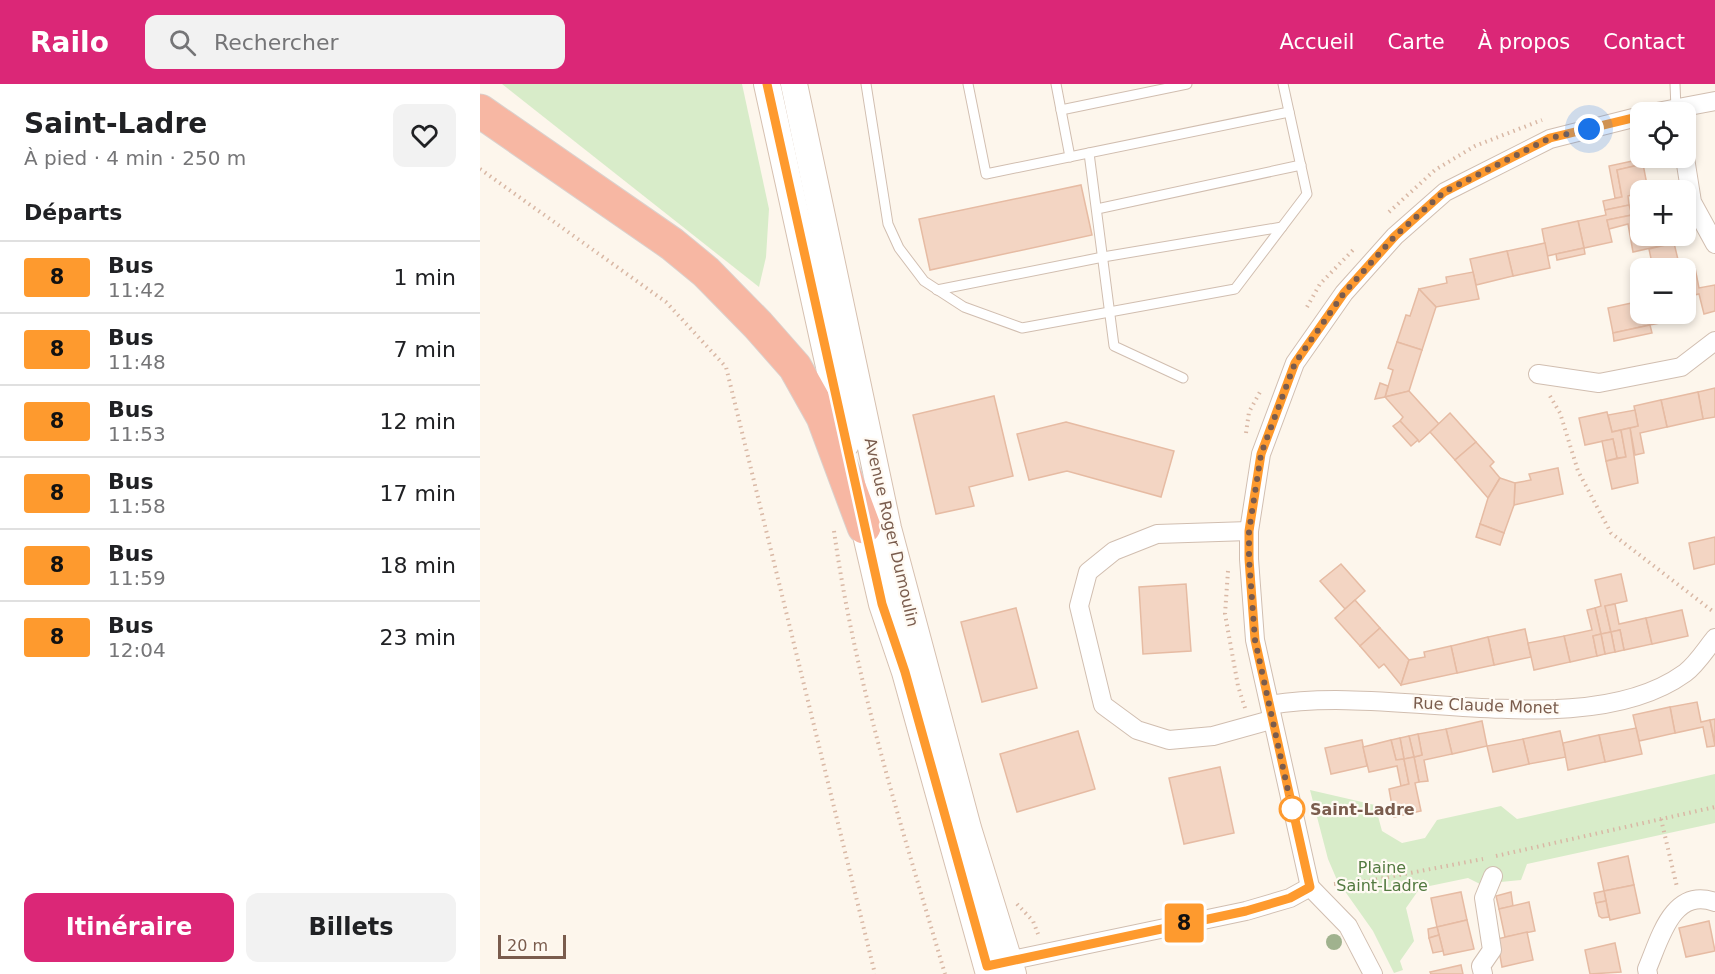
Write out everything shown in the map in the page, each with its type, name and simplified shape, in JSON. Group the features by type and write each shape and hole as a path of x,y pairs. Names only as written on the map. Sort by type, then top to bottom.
{"highway":[{"path":"480,111 672,244 706,272 758,325 795,367 823,417 864,527"}],"main road":[{"name":"Avenue Roger Dumoulin","path":"766,84 882,604 1000,969"},
{"name":"Avenue Roger Dumoulin","path":"794,84 888,528 968,828 1000,969"}],"street":[{"path":"1696,106 1715,101"},
{"path":"1373,974 1348,926 1310,887 1255,640 1249,531 1261,454 1295,363 1344,293 1395,236 1444,192 1550,138 1630,119"},
{"path":"1686,168 1692,202 1715,244"},
{"path":"1538,374 1599,383 1681,367 1715,341"},
{"name":"Rue Claude Monet","path":"1249,531 1157,534 1114,551 1088,572 1078,606 1103,705 1137,730 1169,740 1213,736 1250,726 1271,712 1329,698 1559,710 1639,698 1687,672 1715,638"},
{"path":"1483,974 1481,966 1492,950 1484,898 1493,876"},
{"path":"1000,969 1246,911 1290,898 1310,887"},
{"path":"1648,974 1647,969 1673,910 1688,901 1704,898 1715,902"}],"lane":[{"path":"866,84 888,224 905,256 924,281 964,307 1022,328 1235,290 1307,194 1283,84"},
{"path":"968,84 986,174 1289,112"},
{"path":"1056,84 1070,157"},
{"path":"1061,110 1187,84"},
{"path":"1675,84 1676,102"},
{"path":"1089,153 1114,345 1183,378"},
{"path":"1097,209 1301,165"},
{"path":"938,290 1103,257 1282,226"}],"path":[{"path":"1381,220 1435,170 1475,146 1535,121 1547,119"},
{"path":"480,170 666,302 726,367 875,974"},
{"path":"1304,314 1320,284 1358,244"},
{"path":"1538,374 1560,413 1578,471 1611,533 1715,613"},
{"path":"1245,434 1250,412 1266,383"},
{"path":"1230,531 1225,614 1238,686 1250,726"},
{"path":"1310,887 1368,881 1455,864 1715,807"},
{"path":"1661,819 1681,905"}],"green space":[{"path":"502,84 742,84 769,209 766,257 759,287"},
{"name":"Plaine Saint-Ladre","path":"1715,774 1715,823 1527,864 1521,880 1480,884 1468,878 1420,888 1406,908 1414,941 1400,961 1403,970 1394,973 1373,931 1337,880 1328,859 1310,790 1375,805 1382,831 1402,843 1425,838 1437,820 1501,806 1517,819"}],"building":[{"path":"1630,162 1630,167 1617,170 1622,197 1615,198 1609,166"},
{"path":"1630,167 1644,168 1646,180 1630,180 1629,205 1605,210 1603,201 1622,197 1617,170"},
{"path":"1081,185 1092,235 930,270 919,219"},
{"path":"1629,205 1630,215 1607,220 1612,242 1584,248 1578,221 1606,215 1605,210"},
{"path":"1630,215 1630,235 1628,224 1609,229 1607,220"},
{"path":"1578,221 1584,248 1547,256 1542,229"},
{"path":"1545,243 1550,268 1513,276 1507,251"},
{"path":"1632,246 1660,246 1633,252"},
{"path":"1675,246 1678,258 1651,258 1649,249"},
{"path":"1584,248 1585,254 1557,260 1556,254"},
{"path":"1507,251 1513,276 1476,285 1470,259"},
{"path":"1473,272 1479,299 1436,307 1419,289 1447,283 1446,277"},
{"path":"1696,273 1699,288 1715,285 1715,311 1704,314 1699,294 1696,295"},
{"path":"1419,289 1436,307 1422,350 1397,342 1406,315 1410,316"},
{"path":"1630,303 1630,324 1650,325 1613,333 1608,308"},
{"path":"1650,325 1652,333 1614,341 1613,333"},
{"path":"1397,342 1422,350 1409,391 1385,397 1393,370 1388,368"},
{"path":"1380,383 1388,386 1385,397 1375,399"},
{"path":"1715,388 1715,417 1703,419 1698,392"},
{"path":"1409,391 1439,424 1419,442 1400,421 1403,417 1385,397"},
{"path":"1698,392 1703,419 1667,427 1661,400"},
{"path":"994,396 1013,476 969,487 974,506 936,514 913,415"},
{"path":"1661,400 1667,427 1640,433 1644,453 1635,455 1630,428 1638,426 1634,406"},
{"path":"1635,410 1638,426 1612,432 1608,415"},
{"path":"1607,412 1612,432 1621,430 1626,457 1617,458 1613,439 1585,445 1579,418"},
{"path":"1450,413 1476,442 1455,460 1430,432"},
{"path":"1400,421 1418,440 1411,446 1393,426"},
{"path":"1066,422 1174,451 1161,497 1067,471 1029,480 1017,434"},
{"path":"1630,428 1638,483 1612,489 1606,461 1626,457 1621,430"},
{"path":"1613,439 1617,458 1606,461 1602,441"},
{"path":"1476,442 1494,462 1490,466 1500,478 1488,498 1455,460"},
{"path":"1558,468 1563,494 1514,505 1515,483 1531,480 1529,474"},
{"path":"1500,478 1515,483 1514,505 1504,533 1480,524 1488,498"},
{"path":"1480,524 1504,533 1500,545 1476,537"},
{"path":"1715,537 1715,564 1694,569 1689,543"},
{"path":"1341,564 1365,591 1345,609 1320,581"},
{"path":"1621,574 1627,601 1605,606 1611,632 1601,634 1595,608 1601,606 1595,580"},
{"path":"1186,584 1191,651 1143,654 1139,587"},
{"path":"1355,600 1380,628 1360,646 1335,618"},
{"path":"1615,604 1619,624 1646,618 1652,644 1624,650 1620,630 1611,632 1605,606"},
{"path":"1016,608 1037,688 982,702 961,622"},
{"path":"1595,608 1601,634 1593,636 1597,656 1570,662 1564,636 1592,630 1587,610"},
{"path":"1682,610 1688,636 1652,644 1646,618"},
{"path":"1380,628 1409,660 1401,685 1384,664 1379,668 1360,646"},
{"path":"1525,629 1531,657 1494,665 1488,637"},
{"path":"1620,630 1624,650 1615,652 1611,632"},
{"path":"1611,632 1615,652 1605,654 1601,634"},
{"path":"1601,634 1605,654 1597,656 1593,636"},
{"path":"1564,636 1570,662 1534,670 1528,643"},
{"path":"1488,637 1494,665 1457,673 1451,646"},
{"path":"1451,646 1457,673 1401,685 1409,660 1425,657 1424,652"},
{"path":"1697,702 1701,722 1710,720 1715,746 1707,747 1703,727 1675,733 1670,707"},
{"path":"1670,707 1675,733 1639,741 1633,715"},
{"path":"1715,719 1715,743 1710,720"},
{"path":"1482,721 1487,746 1452,754 1446,729"},
{"path":"1636,728 1642,754 1605,762 1599,735"},
{"path":"1446,729 1452,754 1424,760 1428,781 1419,782 1414,757 1422,755 1418,734"},
{"path":"1078,731 1095,789 1017,812 1000,754"},
{"path":"1560,731 1566,757 1529,764 1523,739"},
{"path":"1418,734 1422,755 1414,757 1409,736"},
{"path":"1599,735 1605,762 1568,770 1563,743"},
{"path":"1409,736 1414,757 1404,759 1400,738"},
{"path":"1400,738 1404,759 1396,760 1391,740"},
{"path":"1523,739 1529,764 1493,772 1487,746"},
{"path":"1362,740 1367,766 1331,774 1325,748"},
{"path":"1391,740 1396,760 1404,759 1409,784 1401,786 1397,766 1369,772 1363,747"},
{"path":"1414,757 1419,782 1415,783 1421,811 1394,817 1389,789 1409,784 1404,759"},
{"path":"1220,767 1234,833 1184,844 1169,778"},
{"path":"1628,856 1634,885 1604,891 1598,863"},
{"path":"1634,885 1640,913 1610,920 1604,891"},
{"path":"1604,891 1606,901 1596,903 1594,893"},
{"path":"1461,892 1467,920 1437,927 1431,898"},
{"path":"1511,892 1513,906 1499,909 1496,896"},
{"path":"1606,901 1609,917 1602,918 1599,916 1596,903"},
{"path":"1529,902 1535,931 1505,937 1499,909"},
{"path":"1467,920 1474,949 1444,955 1437,927"},
{"path":"1709,921 1715,951 1686,957 1679,928"},
{"path":"1437,927 1439,935 1429,938 1428,929"},
{"path":"1527,932 1533,960 1502,967 1497,939"},
{"path":"1439,935 1443,951 1433,953 1429,938"},
{"path":"1615,943 1621,972 1590,974 1585,950"},
{"path":"1461,965 1463,974 1431,974 1430,972"}],"bus line":[{"name":"8","path":"767,84 882,604 905,672 987,966 1246,911 1290,898 1310,887 1255,640 1249,559 1249,531 1261,454 1295,363 1344,293 1395,236 1444,192 1550,138 1630,118"}],"place":[{"name":"Saint-Ladre","path":"1292,809"}],"route":[{"path":"1292,809 1255,640 1249,531 1261,454 1295,363 1344,293 1395,236 1444,192 1550,138 1589,129"}]}
